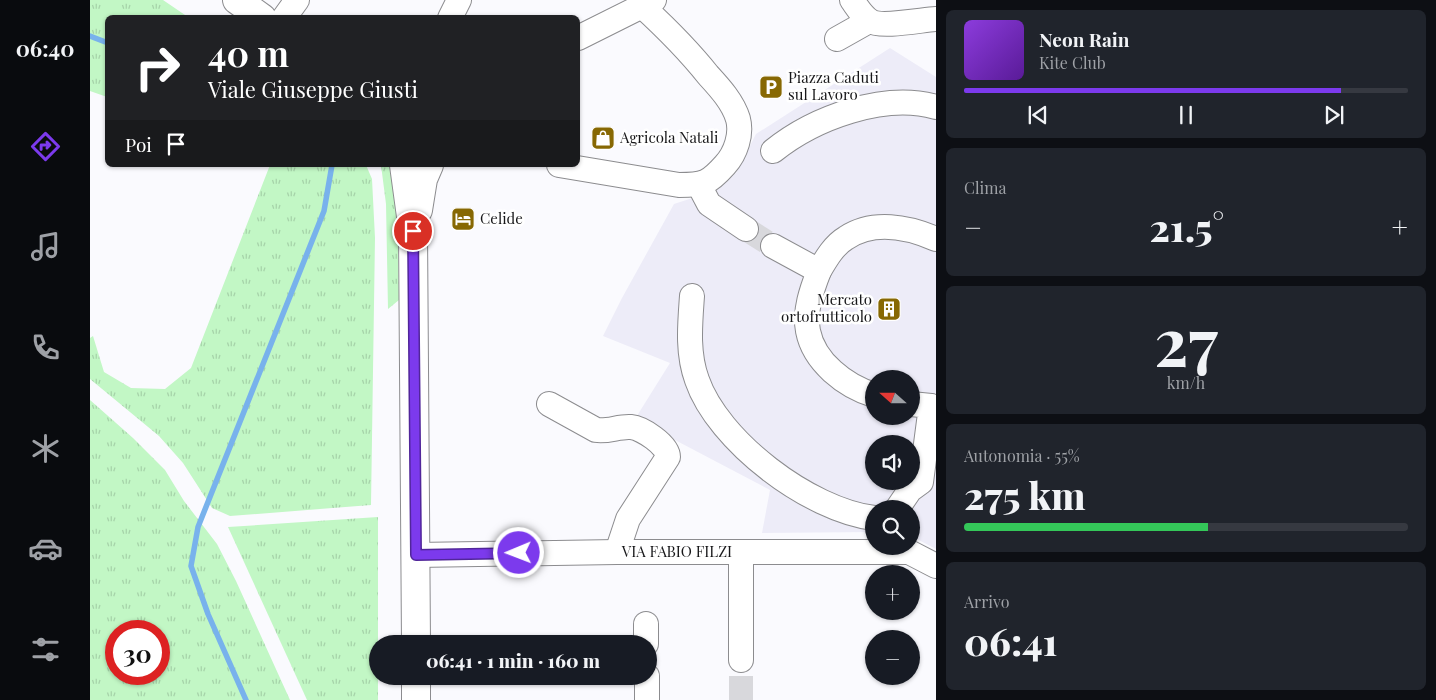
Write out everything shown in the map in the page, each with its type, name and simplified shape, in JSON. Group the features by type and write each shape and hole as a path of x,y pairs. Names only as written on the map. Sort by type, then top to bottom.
{"main road":[{"path":"237,0 258,15"},
{"path":"404,167 413,231 416,635"},
{"path":"413,231 423,178 428,167"},
{"path":"416,685 416,700"}],"street":[{"path":"286,15 297,0"},
{"path":"452,15 459,0"},
{"path":"852,0 862,14 876,24 936,19"},
{"path":"572,167 689,185 716,176 729,160 737,142 739,127 737,116 723,92 648,3 580,37"},
{"path":"837,39 869,20"},
{"path":"773,151 788,139 841,113 862,108 906,103 936,108"},
{"path":"689,185 709,204 746,229"},
{"path":"865,392 836,375 812,343 808,331 808,316 812,289 818,271 829,254 846,238 870,229 898,227 913,230 936,239"},
{"path":"773,246 818,271"},
{"path":"692,296 690,350 696,378 704,397 730,433 749,452 791,485 810,497 836,509 865,516"},
{"path":"549,404 596,430 632,427 664,445 668,451 668,457 628,519 617,552"},
{"path":"903,500 910,490 929,483 931,406 920,405"},
{"name":"VIA FABIO FILZI","path":"416,555 617,552 909,552 936,566"},
{"path":"741,552 742,660"},
{"path":"647,685 647,700"}],"shaded area":[{"path":"890,48 936,77 936,549 920,541 920,500 865,500 865,532 762,533 770,490 635,419 670,363 603,336 674,204 717,190 736,173 756,134"}],"green space":[{"path":"90,0 163,0 185,15 105,15 105,96 90,91"},
{"path":"269,167 367,167 372,179 375,238 371,505 230,516 212,508 183,463 159,436 90,379 90,338 93,336 104,372 131,388 165,389 191,368"},
{"path":"381,167 392,167 397,195 399,300 388,309 386,204"},
{"path":"90,400 133,438 165,470 184,501 217,544 236,581 290,700 90,700"},
{"path":"378,517 378,635 369,635 369,685 378,685 378,700 307,700 228,527"}],"waterway":[{"path":"90,36 105,42"},
{"path":"246,700 208,614 191,566 198,527 324,211 332,167"}],"tunnel":[{"path":"746,229 773,246"},
{"path":"741,660 741,700"}],"place":[{"name":"Piazza Caduti sul Lavoro","path":"771,87"},
{"name":"Agricola Natali","path":"603,138"},
{"name":"Celide","path":"463,219"},
{"name":"Mercato ortofrutticolo","path":"889,309"}],"route":[{"path":"413,231 416,555 519,553"}]}
